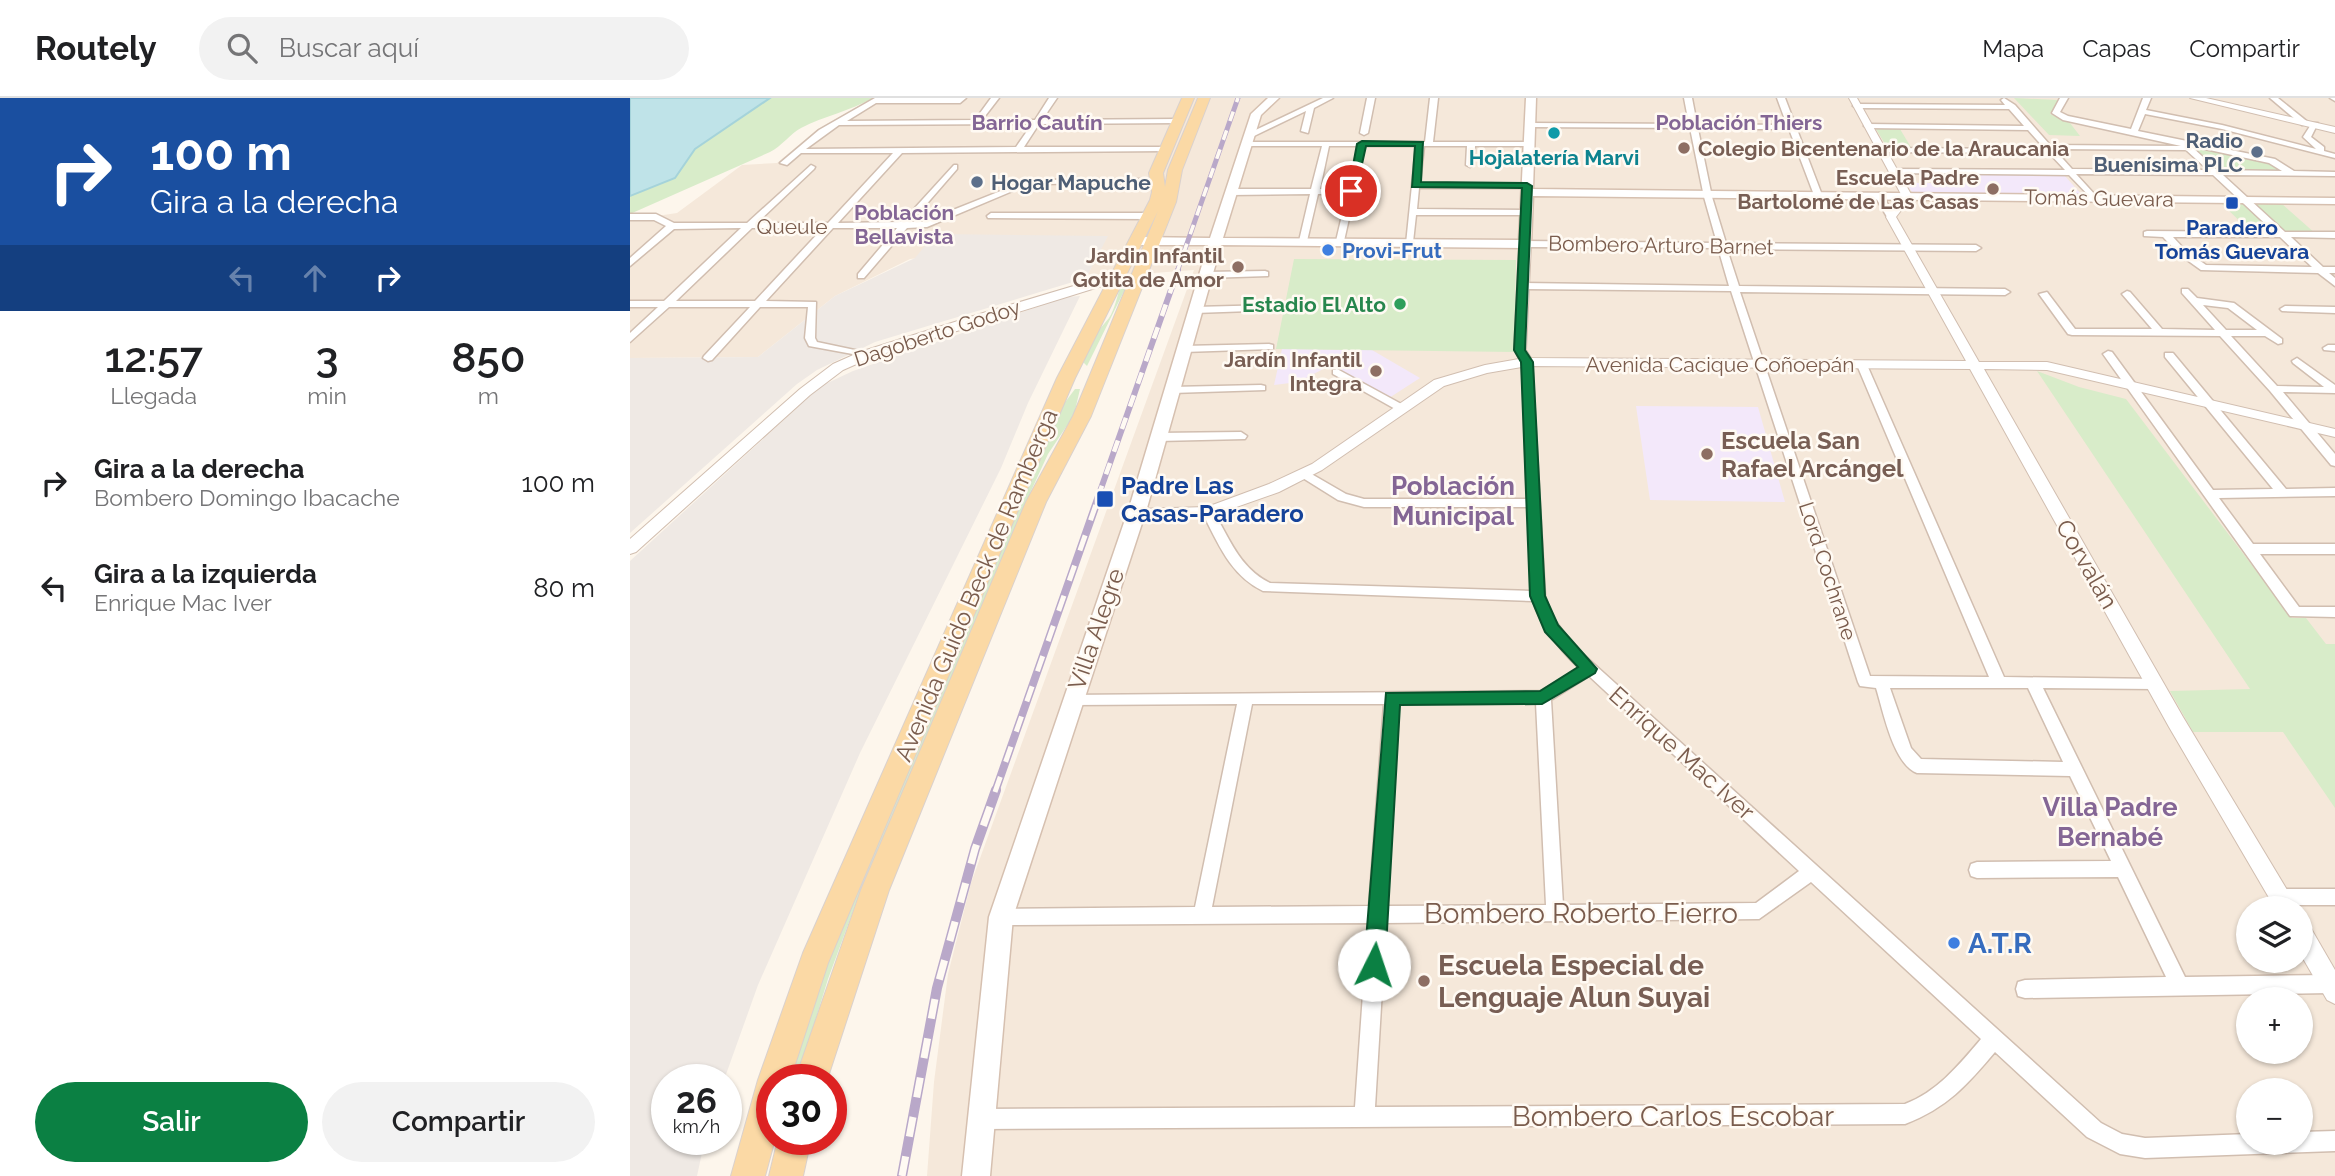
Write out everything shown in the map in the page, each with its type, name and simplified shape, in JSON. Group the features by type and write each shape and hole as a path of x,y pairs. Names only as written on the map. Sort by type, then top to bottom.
{"main road":[{"name":"Avenida Guido Beck de Ramberga","path":"1144,241 1149,216 1159,196 1156,173 1188,98"},
{"name":"Avenida Guido Beck de Ramberga","path":"779,1064 813,962 1066,379 1118,280 1170,202 1175,170 1204,98"},
{"name":"Villa Alegre","path":"976,1176 984,1119 1001,917 1136,514 1230,192 1256,114 1274,98"},
{"name":"Enrique Mac Iver","path":"1525,244 1531,98"},
{"path":"1166,149 1184,148"},
{"name":"Tomás Guevara","path":"1527,189 1708,194 2335,201"},
{"name":"Bombero Arturo Barnet","path":"1144,241 1525,244"},
{"name":"Avenida Guido Beck de Ramberga","path":"816,1064 875,890 1036,502 1082,415 1098,378 1118,280"},
{"path":"1066,379 1098,378"},
{"path":"748,1176 756,1147"},
{"path":"786,1176 791,1155"}],"street":[{"path":"784,163 836,123 877,99 960,101 962,98"},
{"path":"977,122 995,98"},
{"path":"1018,150 1053,98"},
{"path":"1248,140 1329,98"},
{"path":"1364,134 1371,98"},
{"path":"1409,242 1416,185 1434,98"},
{"name":"Lord Cochrane","path":"1688,98 1708,194 1759,364 1873,682 1904,751 1909,759 1924,768 2075,769"},
{"path":"1781,98 1818,195"},
{"path":"2003,98 2094,198"},
{"path":"2064,98 2056,111 2062,117 2277,162 2291,173"},
{"path":"2134,132 2147,98"},
{"path":"2194,98 2219,101 2335,130"},
{"path":"2274,98 2310,124"},
{"path":"1855,102 2012,107"},
{"path":"1855,102 1907,196 1891,217"},
{"path":"1305,131 1311,106"},
{"path":"2142,111 2332,156"},
{"path":"836,123 1178,121"},
{"path":"2310,124 2307,137 2332,156"},
{"path":"1530,125 1792,127"},
{"path":"1868,126 2030,128"},
{"path":"1248,140 1326,144 1530,144"},
{"path":"1303,241 1326,144"},
{"path":"1340,242 1362,144"},
{"path":"1470,165 1471,144"},
{"path":"1882,150 2186,145 2335,284"},
{"path":"798,151 1166,149"},
{"path":"708,358 900,151"},
{"path":"630,339 811,167"},
{"path":"861,276 954,167"},
{"path":"1893,171 2335,174"},
{"name":"Queule","path":"630,217 656,217 672,226 925,225 1011,187 1028,183 1155,181"},
{"path":"1416,185 1527,189"},
{"path":"1230,192 1351,191"},
{"name":"Corvalán","path":"1879,196 2155,683 2280,896"},
{"path":"1412,212 1527,213"},
{"path":"991,216 1149,216"},
{"path":"630,263 672,226"},
{"path":"2147,234 2335,235"},
{"path":"2165,234 2183,253 2204,268 2335,270"},
{"name":"Bombero Arturo Barnet","path":"1525,244 1976,248"},
{"name":"Enrique Mac Iver","path":"1525,244 1520,350 1527,362 1538,596 1551,628 1589,669 1994,1039"},
{"path":"1206,275 1265,274"},
{"name":"Dagoberto Godoy","path":"630,548 812,386 838,367 864,355 1118,280"},
{"path":"1523,286 2005,292"},
{"path":"2185,291 2274,389 2335,462"},
{"path":"2044,294 2072,332 2267,333"},
{"path":"2127,294 2160,333"},
{"path":"2195,301 2231,305 2278,341"},
{"path":"630,304 813,304 810,338 813,344 864,355"},
{"path":"1195,310 1273,309"},
{"path":"2285,309 2335,310"},
{"path":"1184,349 1269,347"},
{"path":"2108,354 2295,612 2335,612"},
{"path":"2169,355 2283,493"},
{"path":"2297,361 2335,390"},
{"name":"Avenida Cacique Coñoepán","path":"1136,514 1208,513 1304,474 1429,388 1460,375 1527,362 2047,366 2132,388 2335,433"},
{"path":"1862,365 1999,682"},
{"path":"1337,372 1401,408"},
{"path":"1172,390 1261,388"},
{"path":"2274,389 2335,390"},
{"path":"1158,437 1241,436"},
{"path":"1304,474 1342,497 1364,503 1533,503"},
{"path":"2209,494 2335,492"},
{"path":"1208,513 1241,572 1251,581 1268,589 1538,596"},
{"path":"2250,549 2335,549"},
{"path":"1072,699 1542,697 1589,669"},
{"path":"1873,682 2155,683"},
{"path":"2033,683 2180,986"},
{"path":"1542,697 1555,913"},
{"path":"1202,916 1246,698"},
{"path":"1364,1118 1392,698"},
{"path":"1977,870 2124,869"},
{"name":"Bombero Roberto Fierro","path":"1001,917 1759,911 1812,871"},
{"path":"2313,899 2335,897"},
{"path":"2313,954 2333,988"},
{"path":"2025,989 2180,986 2333,988"},
{"path":"1994,1039 2094,1130 2120,1144 2145,1148 2236,1145"},
{"name":"Bombero Carlos Escobar","path":"984,1119 1905,1114 1921,1110 1944,1095 1994,1039"},
{"path":"2313,1142 2335,1141"}],"shaded area":[{"path":"873,98 2335,98 2335,1176 927,1176 934,1082 948,974 971,883 1194,270 1086,278 1107,236 910,259 835,296 758,357 630,358 630,220 677,213 742,165 777,163 818,129"},
{"name":"Escuela Padre Bartolomé de Las Casas","path":"1975,174 2064,175 2082,195 1914,195 1906,183 1981,183"},
{"path":"935,234 1108,236 1086,278 875,342 817,370 797,384 630,533 630,358 758,357 835,296 915,258"},
{"path":"1080,296 1028,403 1001,468 860,753 758,985 730,1064 651,1064 651,1155 702,1155 697,1176 630,1176 630,561 821,386 853,371 1066,297"},
{"name":"Jardín Infantil Integra","path":"1282,349 1372,350 1420,378 1389,398 1331,365 1298,382 1274,385"},
{"name":"Escuela San Rafael Arcángel","path":"1636,406 1758,407 1785,502 1650,500"}],"green space":[{"path":"770,98 873,98 801,128 770,152 630,214 630,196 675,178 695,149"},
{"path":"2014,98 2058,100 2050,114 2070,123 2080,136 2049,135"},
{"path":"1876,129 1900,129 1912,149 1888,149"},
{"path":"2193,146 2275,163 2285,172 2219,171"},
{"path":"2220,202 2245,202 2280,234 2252,233"},
{"path":"2251,202 2281,203 2316,234 2285,234"},
{"name":"Estadio El Alto","path":"1294,259 1516,260 1514,352 1276,349"},
{"path":"1121,285 1127,285 1087,366 1083,362 1087,349 1111,314"},
{"path":"2037,371 2079,387 2126,399 2292,618 2306,618 2326,644 2335,644 2335,808 2283,732 2193,732 2170,691 2250,689"},
{"path":"1075,389 1080,389 1074,415 1048,454 1025,504 856,903 828,979 802,1064 791,1064 848,902 1063,405"}],"water":[{"path":"630,98 770,98 695,149 675,178 630,196"}],"railway":[{"path":"1177,272 1238,98"},
{"path":"1098,497 1178,270"},
{"path":"995,792 1099,496"},
{"path":"902,1176 937,988 975,849 996,790"}],"place":[{"name":"Hojalatería Marvi","path":"1554,133"},
{"name":"Colegio Bicentenario de la Araucania","path":"1684,148"},
{"name":"Radio Buenísima PLC","path":"2257,152"},
{"name":"Hogar Mapuche","path":"977,182"},
{"name":"Escuela Padre Bartolomé de Las Casas","path":"1993,189"},
{"name":"Paradero Tomás Guevara","path":"2232,203"},
{"name":"Provi-Frut","path":"1328,250"},
{"name":"Jardin Infantil Gotita de Amor","path":"1238,267"},
{"name":"Estadio El Alto","path":"1400,304"},
{"name":"Jardín Infantil Integra","path":"1376,371"},
{"name":"Escuela San Rafael Arcángel","path":"1707,454"},
{"name":"Padre Las Casas-Paradero","path":"1105,499"},
{"name":"A.T.R","path":"1954,943"},
{"name":"Escuela Especial de Lenguaje Alun Suyai","path":"1424,981"}],"district":[{"name":"Barrio Cautín","path":"1037,122"},
{"name":"Población Thiers","path":"1739,122"},
{"name":"Población Bellavista","path":"904,224"},
{"name":"Población Municipal","path":"1453,501"},
{"name":"Villa Padre Bernabé","path":"2110,822"}],"route":[{"path":"1351,191 1362,144 1420,144 1416,185 1527,186 1520,350 1527,362 1538,596 1551,628 1589,669 1542,697 1392,698 1374,965"}]}
